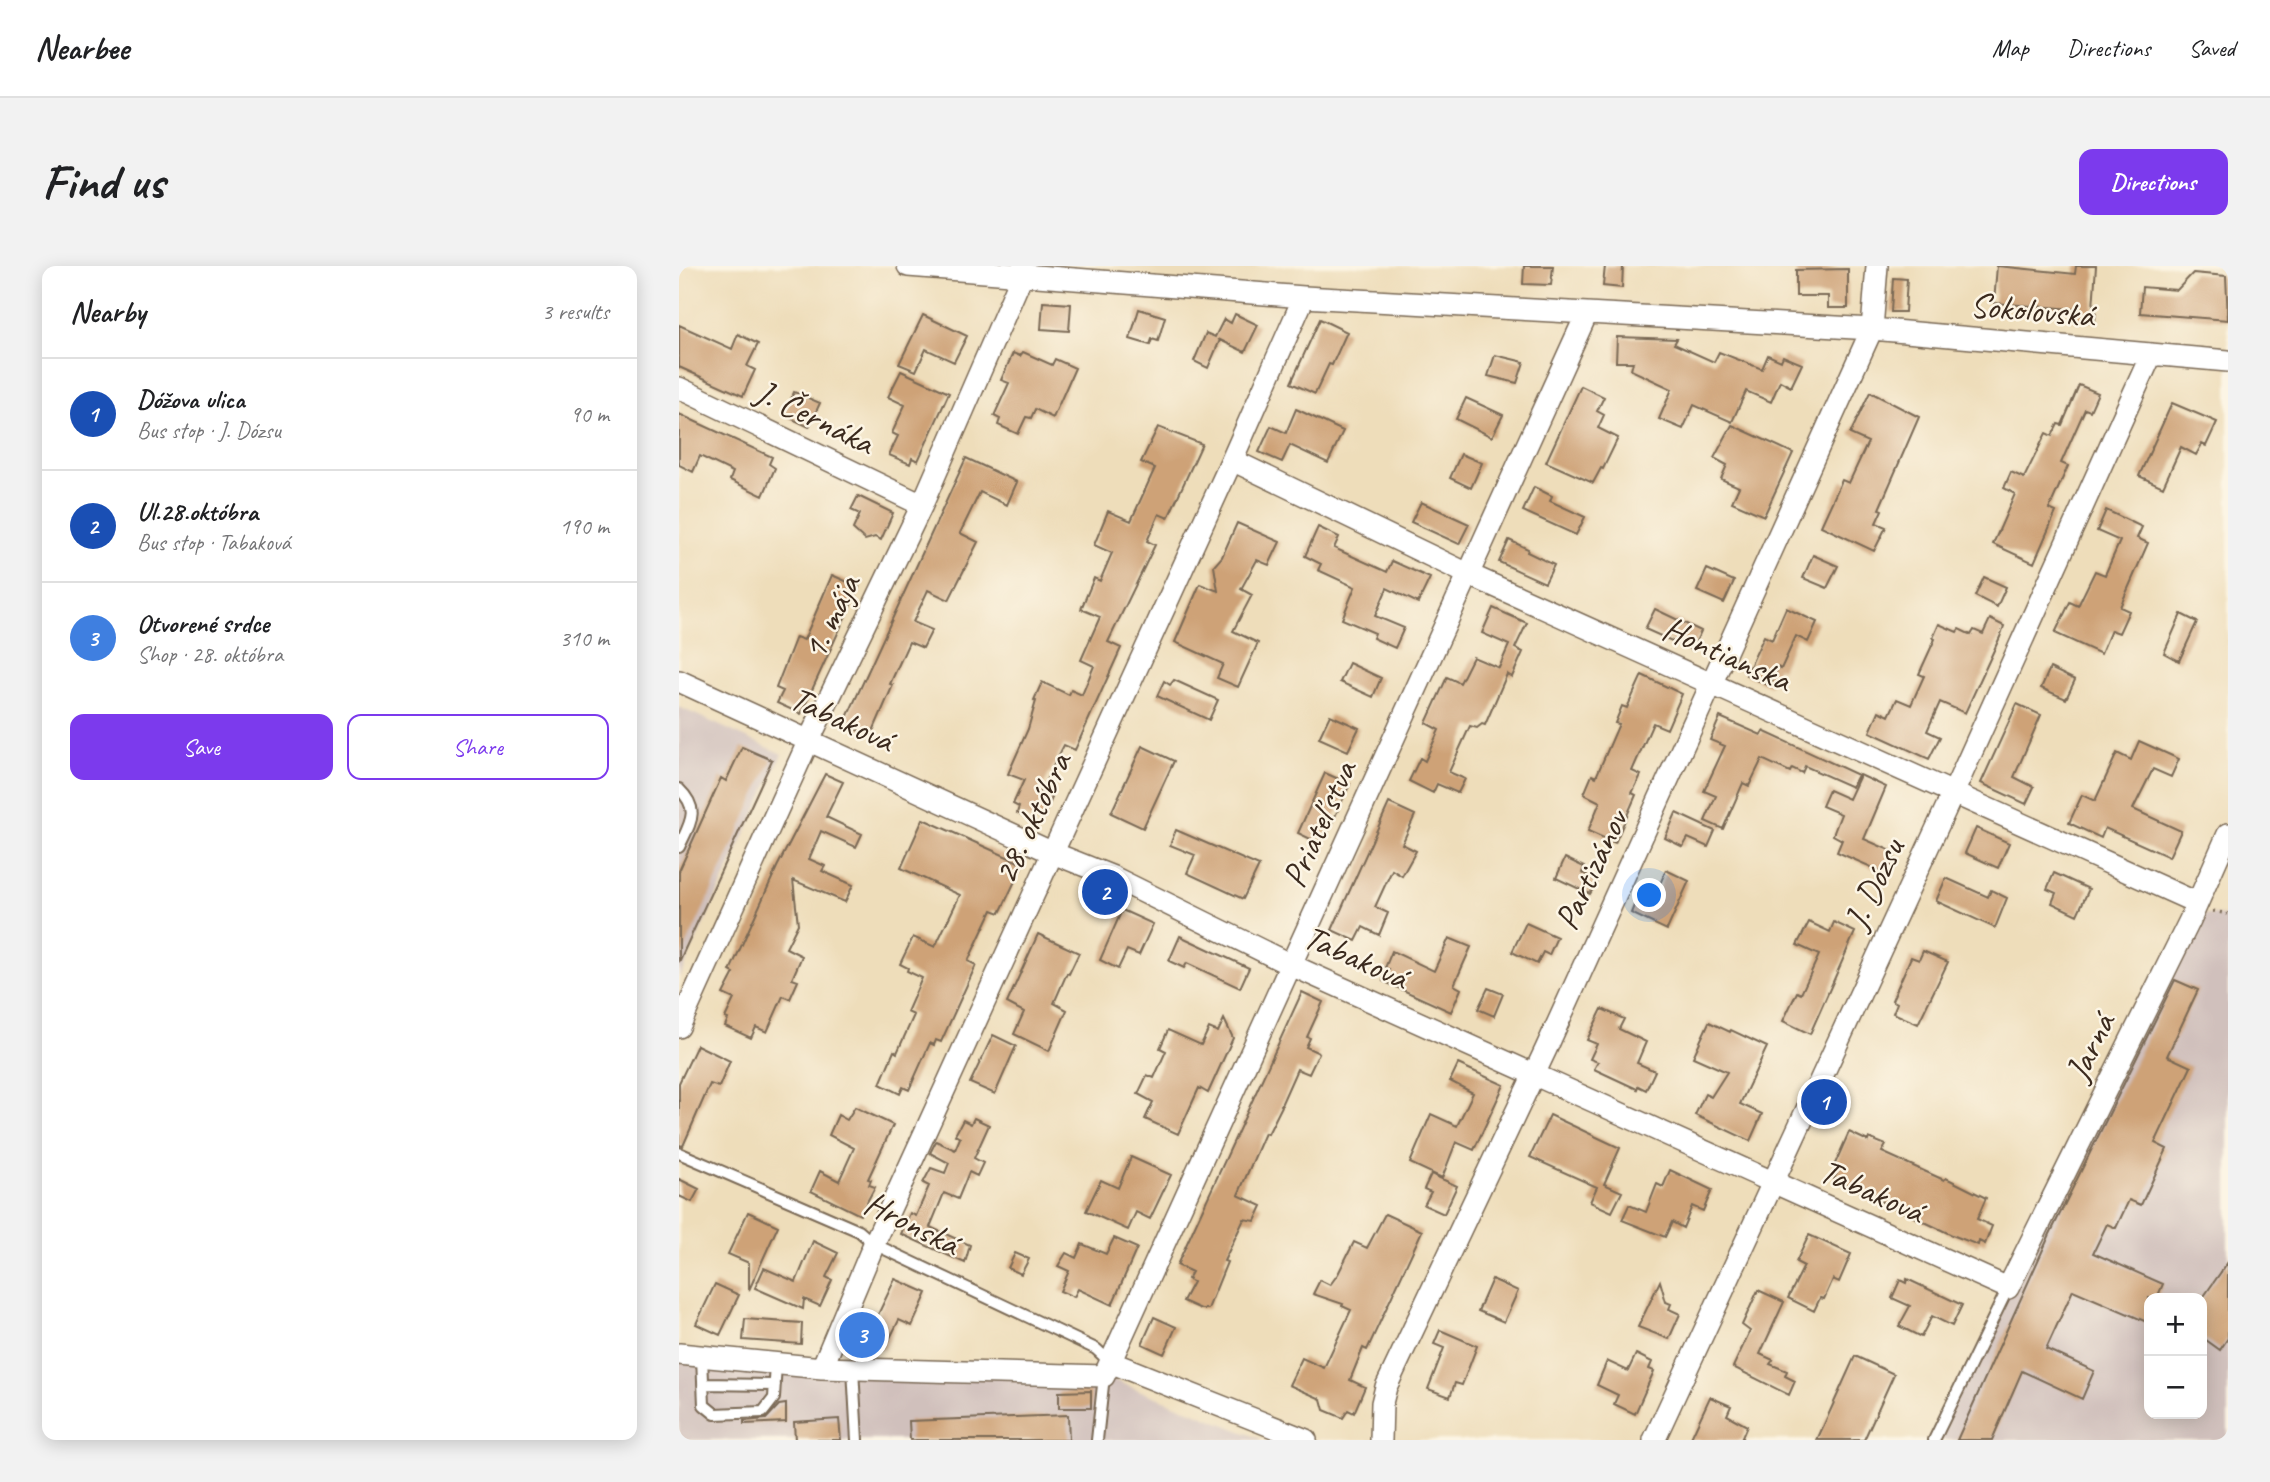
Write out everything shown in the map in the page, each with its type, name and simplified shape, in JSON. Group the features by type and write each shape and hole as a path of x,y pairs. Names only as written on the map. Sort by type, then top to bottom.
{"street":[{"name":"Sokolovská","path":"908,266 1304,297 1872,328 2228,361"},
{"name":"Partizánov","path":"1381,1440 1382,1403 1386,1387 1535,1074 1872,328 1877,266"},
{"name":"1. mája","path":"679,1027 809,740 922,505 1023,274"},
{"name":"28. októbra","path":"822,1368 874,1244 1304,297"},
{"name":"Priateľstva","path":"1107,1369 1587,313"},
{"name":"J. Dózsu","path":"1654,1440 2151,355"},
{"name":"J. Černáka","path":"679,388 922,505"},
{"name":"Hontianska","path":"1231,460 1468,574 2197,903"},
{"name":"Tabaková","path":"679,681 1053,853 1113,877 1291,965 2008,1288"},
{"name":"Jarná","path":"2008,1288 2197,903 2228,834"},
{"name":"Hronská","path":"679,1354 822,1368 1107,1369 1306,1440"}],"lane":[{"path":"679,789 690,800 692,818 679,847"},
{"name":"Hronská","path":"679,1153 859,1231 874,1244 1097,1349 1107,1369"},
{"path":"1934,1440 2008,1288"},
{"path":"702,1357 704,1405 715,1415 763,1412 774,1398 776,1363"},
{"path":"853,1369 857,1440"},
{"path":"1097,1440 1107,1369"},
{"path":"703,1384 775,1385"}],"shaded area":[{"path":"679,707 782,754 679,978"},
{"path":"2202,914 2228,916 2228,1440 1931,1440"},
{"path":"679,1354 1104,1376 1263,1440 679,1440"}],"building":[{"path":"1524,266 1553,266 1551,285 1523,284"},
{"path":"1605,266 1623,266 1622,288 1603,286"},
{"path":"1997,266 2075,274 2076,266 2096,266 2093,308 2096,308 2095,322 2072,321 2073,309 1994,303"},
{"path":"1848,269 1848,308 1828,308 1828,296 1796,296 1796,270"},
{"path":"2193,273 2226,276 2228,320 2140,313 2142,287 2177,290"},
{"path":"1893,278 1907,279 1905,312 1891,312"},
{"path":"1043,302 1071,304 1069,331 1041,329"},
{"path":"1139,309 1165,317 1158,341 1152,339 1150,345 1130,339"},
{"path":"1235,314 1258,325 1245,352 1218,339 1220,340 1208,368 1194,361 1206,333 1215,337 1224,319 1231,323"},
{"path":"923,315 967,336 954,362 926,349 916,371 899,364"},
{"path":"1320,319 1347,332 1315,394 1291,383"},
{"path":"679,325 732,349 738,334 758,344 747,366 755,370 743,396 679,367"},
{"path":"1617,337 1677,339 1674,344 1714,362 1719,352 1762,369 1768,355 1781,361 1783,356 1802,364 1791,387 1780,381 1771,402 1746,391 1732,422 1694,405 1683,429 1659,419 1672,389 1631,370 1633,362 1616,362"},
{"path":"1023,352 1052,365 1055,359 1075,368 1053,418 1035,409 1031,418 1026,417 1018,434 998,425 1000,419 994,416 1009,383 1001,380 1013,353 1020,356"},
{"path":"1495,355 1524,362 1517,383 1488,376"},
{"path":"901,371 949,393 918,461 912,458 910,464 889,455 898,436 892,433 905,405 888,397"},
{"path":"2079,385 2098,393 2090,411 2085,409 2061,463 2068,466 2049,509 2056,512 2034,563 1993,544 2015,494 2004,488 2011,472 2024,478 2046,433 2052,436 2058,424 2062,425"},
{"path":"1581,386 1604,397 1597,411 1604,415 1598,428 1618,438 1593,483 1546,462"},
{"path":"794,392 820,403 809,427 784,415"},
{"path":"1870,392 1919,417 1879,509 1882,510 1876,523 1886,527 1874,551 1821,526 1842,480 1849,483 1868,442 1850,434"},
{"path":"1466,398 1503,415 1492,437 1456,419"},
{"path":"2172,403 2217,422 2206,446 2202,444 2196,455 2181,447 2163,487 2139,476"},
{"path":"1296,409 1343,431 1328,463 1290,445 1282,462 1259,452 1271,426 1286,433"},
{"path":"679,414 772,457 769,464 775,468 763,496 730,480 733,472 700,456 693,472 679,465"},
{"path":"1732,425 1793,453 1764,516 1732,502 1739,487 1721,479 1727,465 1714,458"},
{"path":"1158,427 1202,444 1168,518 1159,514 1147,541 1155,545 1108,642 1121,648 1075,750 1064,745 1040,792 1052,798 1040,824 1017,813 1019,807 1013,804 1024,780 1008,774 1028,729 1036,701 1034,700 1042,682 1069,695 1071,690 1082,695 1094,666 1081,660 1100,617 1081,609 1094,578 1100,581 1112,553 1094,545 1108,511 1131,521 1155,468 1141,462"},
{"path":"1461,454 1482,463 1471,488 1450,478"},
{"path":"966,458 1017,482 1007,505 980,492 960,533 978,542 949,600 928,590 913,622 932,630 923,648 909,642 871,736 844,724"},
{"path":"1534,487 1552,496 1550,501 1585,517 1576,535 1523,511"},
{"path":"858,496 893,513 881,540 875,537 865,540 853,529 860,514 851,510"},
{"path":"1421,502 1469,524 1459,544 1411,522"},
{"path":"2106,510 2142,527 2137,538 2148,543 2120,607 2129,611 2119,633 2111,630 2101,654 2055,633 2070,602 2078,606 2095,571 2105,575 2120,541 2097,531"},
{"path":"1237,523 1280,542 1269,565 1257,560 1241,589 1252,595 1233,631 1258,643 1238,687 1217,678 1223,664 1175,642 1200,584 1218,591 1214,566 1222,557"},
{"path":"1318,527 1339,537 1334,548 1387,572 1392,561 1430,578 1418,603 1387,588 1375,616 1404,628 1395,648 1373,638 1375,633 1342,619 1355,587 1318,570 1321,564 1305,556"},
{"path":"1509,540 1554,565 1545,583 1499,562"},
{"path":"1813,555 1838,566 1827,588 1803,578"},
{"path":"1707,569 1734,581 1724,603 1697,591"},
{"path":"832,575 859,587 801,714 777,703 783,691 776,688 796,637 804,640"},
{"path":"1984,577 2006,587 1997,607 1975,596"},
{"path":"1493,608 1527,623 1515,648 1523,652 1512,677 1507,674 1485,725 1477,728 1470,726 1449,772 1465,779 1458,793 1437,784 1433,793 1409,781 1420,758 1425,761 1439,730 1426,723 1447,677 1460,683 1473,657 1499,668 1509,645 1482,633"},
{"path":"1786,608 1817,622 1808,642 1796,636 1770,686 1746,675 1764,636 1772,640"},
{"path":"1655,609 1701,631 1692,650 1645,629"},
{"path":"2181,614 2197,622 2179,661 2164,653"},
{"path":"1990,619 2004,626 2000,637 1965,713 1940,702 1927,731 1940,737 1929,759 1870,732 1879,711 1889,716 1897,699 1911,705 1924,676 1919,674 1939,624 1957,632 1959,629 1971,635 1974,630 1983,634"},
{"path":"1349,663 1381,678 1373,697 1340,682"},
{"path":"2050,668 2075,680 2066,699 2041,688"},
{"path":"1642,675 1682,694 1667,729 1653,723 1632,771 1641,775 1632,793 1636,795 1615,843 1588,831 1600,802 1584,794 1592,775 1596,777 1619,724 1615,723 1622,706 1627,708"},
{"path":"1174,680 1218,700 1209,720 1157,696 1164,681 1170,685"},
{"path":"2017,704 2041,715 2014,777 2034,787 2026,804 1981,783"},
{"path":"1330,715 1359,728 1348,751 1319,738"},
{"path":"1720,717 1761,735 1763,731 1858,775 1852,787 1805,766 1802,773 1792,768 1790,772 1762,759 1749,786 1743,783 1723,829 1705,821 1716,796 1704,791 1725,746 1710,740"},
{"path":"2139,741 2179,759 2171,777 2153,769 2133,809 2181,831 2169,857 2105,828 2101,838 2069,823 2082,795 2095,801 2117,753 2131,760"},
{"path":"1142,746 1174,761 1143,828 1111,813"},
{"path":"742,747 772,760 679,962 679,871 721,778 726,781"},
{"path":"1325,773 1350,784 1325,838 1321,836 1319,843 1298,833"},
{"path":"825,774 843,782 826,817 862,834 856,847 821,831 809,859 825,866 822,871 853,885 845,902 793,880 798,924 786,948 802,956 792,979 798,981 790,999 783,996 767,1032 756,1027 751,1038 725,1026 728,1019 725,1018 734,999 723,994 734,973 730,971 777,867"},
{"path":"1860,775 1886,787 1864,839 1896,853 1887,874 1837,852 1842,840 1833,835 1841,814 1822,806 1829,790 1849,799"},
{"path":"1389,803 1415,815 1402,844 1416,851 1402,876 1392,870 1375,907 1388,913 1379,935 1363,927 1356,941 1332,930"},
{"path":"1676,813 1715,831 1708,847 1688,838 1683,847 1665,838"},
{"path":"923,819 1023,864 1000,913 992,910 968,961 976,965 941,1042 936,1040 934,1045 930,1043 909,1090 903,1087 900,1094 880,1084 914,1015 907,1012 922,978 907,971 908,968 900,964 913,937 935,947 960,895 901,868"},
{"path":"1976,828 2009,843 1998,868 1965,853"},
{"path":"1176,830 1259,866 1243,899 1187,873 1195,855 1170,845"},
{"path":"1565,858 1584,867 1582,873 1598,880 1590,894 1556,878"},
{"path":"1666,870 1689,881 1667,930 1631,913 1640,891 1654,898"},
{"path":"2054,873 2089,889 2077,915 2052,903 2056,893 2047,889"},
{"path":"1946,878 1988,897 1991,890 2007,898 1995,928 1936,901"},
{"path":"1122,910 1153,924 1139,955 1127,950 1118,969 1100,960"},
{"path":"1809,922 1830,932 1834,922 1855,932 1810,1034 1783,1021 1797,992 1801,994 1819,955 1797,945"},
{"path":"1526,923 1557,937 1549,955 1543,952 1537,964 1512,952"},
{"path":"1038,934 1079,953 1054,1003 1067,1010 1049,1051 1014,1034 1024,1012 1007,1003"},
{"path":"1180,936 1249,968 1240,988 1187,963 1184,968 1169,961"},
{"path":"1449,938 1471,947 1454,985 1461,989 1451,1012 1383,981 1389,970 1385,968 1392,951 1434,971"},
{"path":"1923,951 1948,962 1918,1024 1893,1013 1897,1003 1892,1000 1911,957 1919,960"},
{"path":"2175,980 2198,990 2167,1056 2191,1067 2155,1143 2167,1149 2141,1205 2129,1200 2116,1228 2107,1224 2093,1253 2163,1284 2159,1293 2144,1293 2144,1321 2073,1290 2046,1349 2094,1371 2082,1399 2022,1371 1992,1440 1957,1440 2050,1234"},
{"path":"1488,988 1503,994 1494,1016 1478,1009"},
{"path":"1302,992 1323,1002 1307,1037 1310,1038 1306,1047 1319,1053 1309,1074 1297,1069 1268,1134 1265,1133 1238,1195 1262,1206 1255,1221 1244,1219 1224,1261 1227,1262 1208,1309 1201,1309 1183,1301 1193,1282 1188,1279 1192,1272 1177,1265"},
{"path":"1602,1009 1624,1019 1619,1029 1646,1042 1637,1063 1655,1071 1646,1090 1638,1086 1637,1089 1594,1069 1598,1062 1590,1059 1597,1044 1587,1040"},
{"path":"1224,1019 1233,1038 1208,1093 1199,1088 1178,1134 1145,1119 1153,1102 1138,1094 1147,1075 1154,1078 1166,1051 1160,1048 1168,1030 1201,1045 1209,1028 1218,1032"},
{"path":"1709,1022 1767,1047 1740,1104 1762,1114 1750,1141 1695,1115 1705,1094 1711,1097 1727,1072 1693,1057"},
{"path":"993,1035 1016,1046 995,1094 970,1083"},
{"path":"697,1045 730,1061 719,1087 710,1084 683,1146 679,1145 679,1083"},
{"path":"1458,1064 1504,1085 1474,1150 1456,1142 1442,1178 1410,1163 1431,1114 1457,1126 1473,1093 1450,1081"},
{"path":"855,1107 893,1125 868,1179 871,1180 869,1185 875,1187 860,1215 811,1191 820,1171 839,1181 854,1148 829,1135 838,1115 847,1120"},
{"path":"1550,1115 1620,1148 1604,1184 1622,1192 1612,1212 1590,1202 1597,1187 1530,1157"},
{"path":"974,1118 989,1125 974,1158 983,1163 977,1176 969,1172 958,1199 944,1193 930,1227 970,1245 965,1263 901,1234 910,1213 916,1216 929,1186 923,1183 931,1168 945,1173 949,1163 930,1153 936,1141 955,1150 960,1138 955,1135 963,1120 971,1124"},
{"path":"1849,1132 1868,1141 1869,1138 1886,1145 1882,1152 1944,1180 1946,1178 1986,1198 1977,1219 1992,1226 1985,1244 1979,1241 1978,1245 1952,1235 1834,1179 1839,1169 1834,1166"},
{"path":"1131,1157 1171,1175 1150,1219 1136,1212 1128,1230 1086,1211 1101,1180 1118,1188"},
{"path":"1670,1170 1712,1190 1703,1211 1692,1206 1683,1228 1672,1222 1665,1237 1622,1220 1629,1205 1646,1212 1657,1184 1663,1187"},
{"path":"1431,1174 1457,1186 1444,1214 1424,1205 1431,1192 1424,1189"},
{"path":"679,1179 699,1189 692,1202 679,1196"},
{"path":"748,1212 778,1226 749,1290 749,1263 728,1254"},
{"path":"1385,1214 1422,1231 1367,1350 1363,1348 1350,1380 1365,1387 1354,1413 1348,1410 1343,1418 1324,1410 1321,1399 1289,1385 1302,1358 1324,1368 1351,1310 1342,1306 1343,1304 1313,1294 1320,1280 1330,1285 1354,1242 1367,1248"},
{"path":"1809,1235 1851,1254 1839,1282 1833,1279 1824,1299 1820,1298 1814,1311 1788,1298 1804,1266 1796,1262"},
{"path":"1114,1238 1137,1248 1112,1305 1078,1289 1074,1297 1060,1291 1069,1271 1058,1266 1066,1253 1076,1258 1082,1244 1106,1254"},
{"path":"813,1241 838,1253 826,1277 832,1280 820,1306 804,1299 803,1309 755,1288 764,1268 796,1282"},
{"path":"1015,1253 1029,1259 1021,1274 1008,1268"},
{"path":"2228,1262 2228,1338 2220,1350 2207,1341 2206,1293"},
{"path":"895,1279 927,1293 912,1326 899,1320 884,1350 850,1334 873,1325"},
{"path":"1492,1279 1518,1291 1504,1322 1478,1311"},
{"path":"1907,1279 1962,1305 1952,1326 1932,1316 1921,1337 1899,1326 1910,1306 1892,1298 1900,1280 1906,1283"},
{"path":"1660,1281 1666,1302 1671,1304 1669,1309 1680,1314 1669,1339 1638,1327"},
{"path":"715,1284 739,1295 720,1335 696,1324"},
{"path":"1758,1290 1784,1302 1760,1354 1773,1360 1770,1364 1787,1371 1785,1376 1795,1381 1789,1395 1733,1367 1750,1331 1742,1325"},
{"path":"1154,1317 1176,1327 1164,1354 1142,1344"},
{"path":"745,1319 802,1323 801,1344 743,1340"},
{"path":"1440,1330 1477,1346 1462,1385 1455,1383 1450,1397 1428,1389 1444,1348 1434,1344"},
{"path":"1636,1354 1652,1362 1649,1369 1654,1371 1635,1414 1614,1404 1618,1395 1597,1385 1607,1361 1628,1371"},
{"path":"1855,1356 1894,1374 1864,1440 1817,1440"},
{"path":"1091,1391 1091,1408 1059,1408 1059,1392"},
{"path":"1710,1397 1731,1406 1727,1415 1747,1426 1741,1440 1690,1440"},
{"path":"786,1404 786,1422 744,1424 744,1421 766,1419 779,1405"},
{"path":"1068,1415 1069,1440 910,1440 909,1421"},
{"path":"839,1419 841,1440 795,1440 794,1422"}],"place":[{"name":"Ul.28.októbra","path":"1105,892"},
{"name":"Dóžova ulica","path":"1824,1102"},
{"name":"Otvorené srdce","path":"862,1335"}]}
